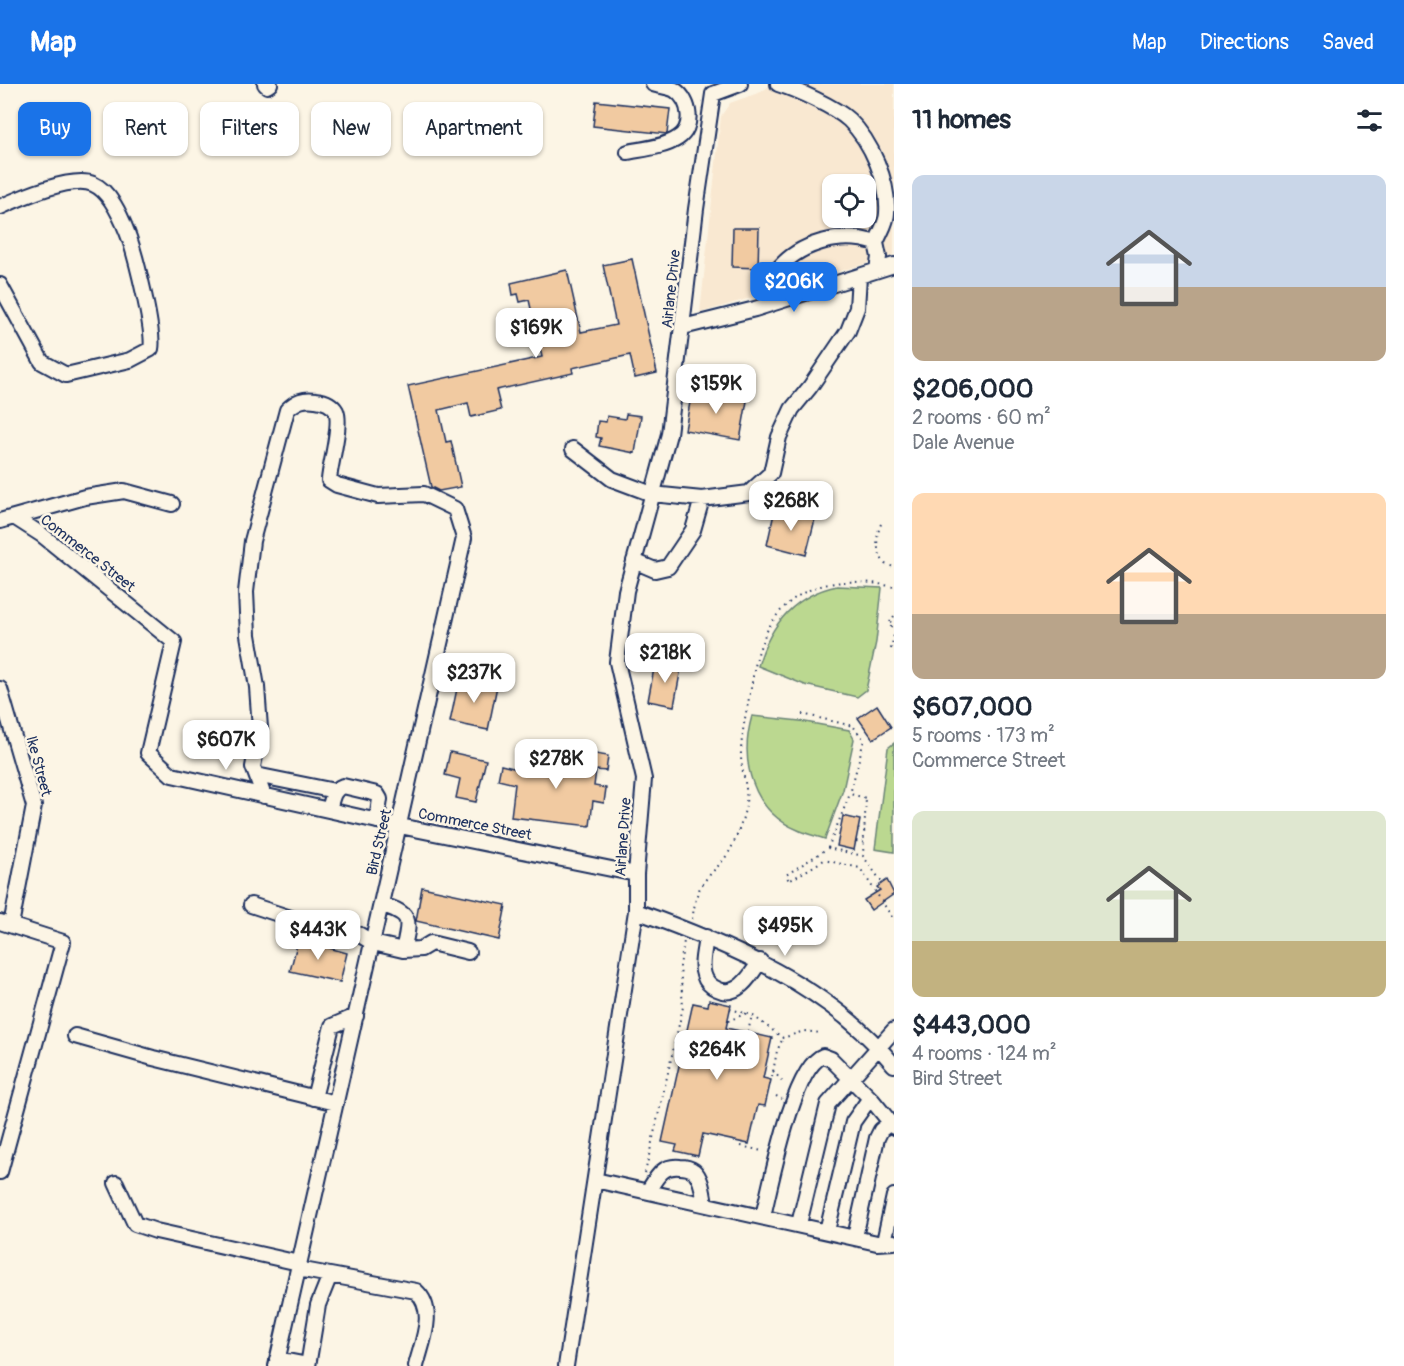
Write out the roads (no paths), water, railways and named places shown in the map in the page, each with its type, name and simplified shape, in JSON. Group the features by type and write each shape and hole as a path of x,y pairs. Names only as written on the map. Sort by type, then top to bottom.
{"street":[{"path":"265,84 267,86 270,84"},
{"path":"628,152 677,139 686,132 690,111 685,100 675,90 653,84"},
{"name":"Airlane Drive","path":"566,1366 636,911 636,874 644,779 618,662 626,591 669,434 708,127 709,89 740,84"},
{"path":"778,84 796,90 848,120 870,148 886,190 887,216 876,243 879,257 877,270"},
{"path":"687,124 708,127"},
{"path":"0,207 26,195 78,182 93,184 106,194 128,233 152,332 151,349 130,360 66,375 42,363 0,285"},
{"path":"767,305 775,274 807,247 838,238 862,238 876,243"},
{"path":"683,327 767,305 894,264"},
{"path":"573,449 612,479 652,494 702,499 749,493 771,473 779,437 792,409 848,331 857,308 859,276"},
{"name":"Bird Street","path":"256,775 253,767 260,728 257,687 248,635 246,592 252,541 287,410 294,402 315,400 335,408 338,418 329,480 337,485 378,496 424,494 455,509 465,538 277,1362"},
{"path":"0,521 85,497 124,491 172,504"},
{"path":"634,561 655,570 668,567 693,530 702,499"},
{"name":"Commerce Street","path":"14,517 42,535 174,642 148,753 172,775 400,826 636,874"},
{"name":"Ike Street","path":"0,689 34,806 5,923"},
{"path":"256,775 335,791"},
{"path":"256,775 264,796"},
{"path":"329,810 335,791 343,786 377,794 380,799 377,820"},
{"path":"382,904 401,910 405,915 409,925 404,950"},
{"path":"251,905 318,927 360,935 373,943 404,950 421,949 431,943 468,951"},
{"path":"636,911 689,930 760,961 822,999 879,1046 894,1065"},
{"path":"0,1172 63,942 5,923"},
{"path":"706,937 703,973 708,983 718,989 731,991 741,986 760,961"},
{"path":"314,1098 332,1026 356,1016"},
{"path":"799,1224 828,1104 894,1030"},
{"path":"75,1036 153,1058 336,1103"},
{"path":"763,1216 787,1119 801,1083 818,1058 823,1056 831,1059 850,1077 892,1125 881,1130 878,1138 855,1238"},
{"path":"827,1231 853,1122 870,1098"},
{"path":"648,1191 660,1172 670,1166 685,1167 694,1172 700,1182 705,1203"},
{"path":"595,1180 855,1238 889,1242 894,1196"},
{"path":"116,1183 135,1224 330,1275 416,1291 424,1298 428,1315 416,1366"},
{"path":"277,1362 308,1366 318,1305 330,1275"}]}
